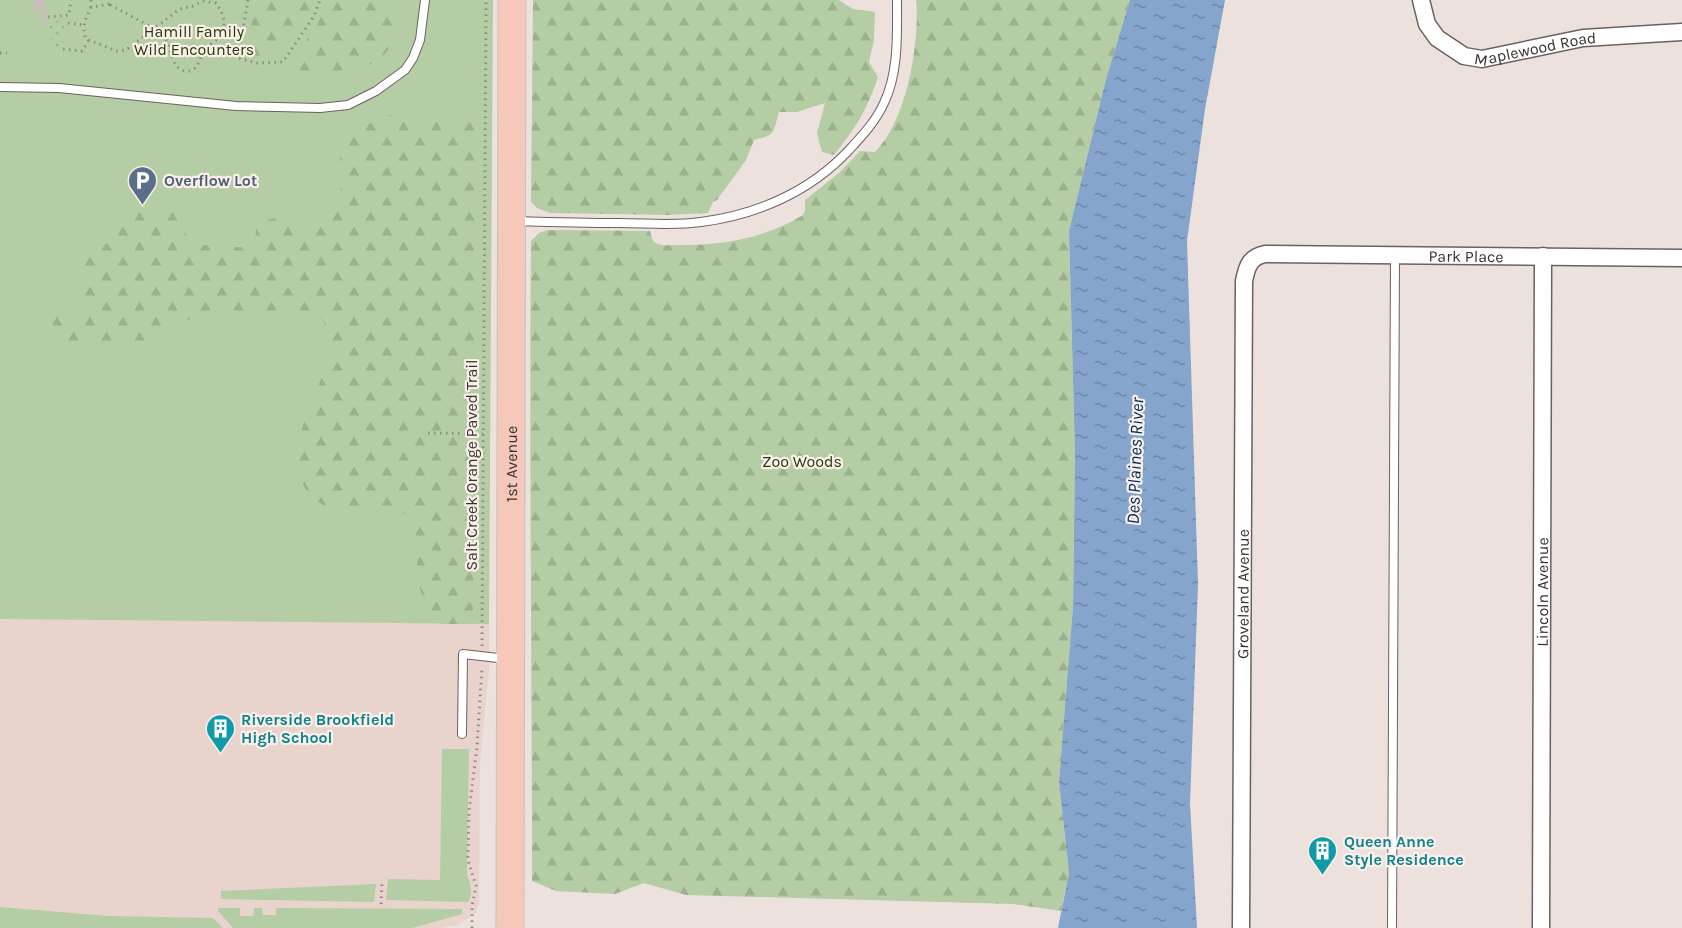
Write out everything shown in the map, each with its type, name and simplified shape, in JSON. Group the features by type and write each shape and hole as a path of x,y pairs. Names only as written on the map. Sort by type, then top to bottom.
{"main road":[{"name":"1st Avenue","path":"510,928 512,0"}],"street":[{"name":"Maplewood Road","path":"1421,0 1427,24 1437,38 1464,56 1482,59 1583,38 1682,32"},
{"name":"Park Place","path":"1252,259 1265,254 1682,258"},
{"name":"Lincoln Avenue","path":"1541,928 1543,256"},
{"name":"Groveland Avenue","path":"1241,928 1244,280 1247,265 1252,259"}],"lane":[{"path":"0,87 59,88 236,106 320,108 348,105 380,89 405,70 420,40 425,0"},
{"path":"510,221 667,224 700,222 738,215 774,203 808,186 840,161 859,140 885,103 894,66 897,0"},
{"path":"1392,928 1395,254"},
{"path":"462,734 463,654 510,659"}],"path":[{"path":"48,17 69,15 71,0"},
{"path":"91,0 91,7 83,25 86,39 117,51 126,50 152,29 180,9 203,1 216,3 224,15 224,28 219,38 205,49 199,64 188,71 176,65 165,38 152,29 108,2 91,7"},
{"path":"248,0 238,58 257,63 284,62 314,16 320,0"},
{"name":"Salt Creek Orange Paved Trail","path":"472,928 472,906 476,886 468,860 469,811 477,747 482,656 486,0"},
{"path":"68,23 83,25"},
{"path":"63,49 82,51 89,40"},
{"path":"0,53 8,53"},
{"path":"428,433 510,435"},
{"path":"381,904 382,883"}],"shaded area":[{"name":"Riverside Brookfield High School","path":"0,615 489,624 489,669 480,763 479,902 476,913 458,925 440,928 0,928"}],"green space":[{"name":"Hamill Family Wild Encounters","path":"0,0 493,0 489,624 0,619"},
{"path":"254,0 314,0 296,37 274,57 259,59 248,51"},
{"path":"327,0 399,0 393,42 383,56 362,68 298,75 296,54 317,26"},
{"path":"533,0 839,0 853,9 875,12 874,40 869,62 878,77 860,118 834,155 822,152 817,133 825,103 797,112 779,112 772,132 754,140 746,160 717,200 713,202 708,213 669,215 550,213 537,208 531,202"},
{"name":"Zoo Woods","path":"916,0 1130,0 1106,79 1069,231 1075,455 1073,606 1059,782 1069,873 1061,911 1013,904 686,895 644,883 615,894 556,891 532,881 531,241 539,233 547,230 650,231 653,241 662,245 713,244 759,235 803,215 805,200 839,173 860,151 875,152 895,121 909,80 913,58 916,37"},
{"path":"48,21 65,21 61,41 53,51 52,39 48,38"},
{"path":"388,115 475,118 473,624 442,624 427,604 418,580 414,526 402,512 390,507 353,512 336,510 313,498 303,485 298,465 299,441 330,354 330,340 322,318 198,315 142,342 53,341 53,317 80,317 81,254 91,243 114,244 116,206 186,213 186,244 254,248 257,222 276,218 286,210 305,230 325,208 341,207 340,146 347,134"},
{"path":"442,749 469,749 467,875 471,888 470,898 468,902 386,900 388,879 440,880"},
{"path":"376,884 374,902 221,899 221,891"},
{"path":"0,907 109,916 213,918 223,928 0,928"},
{"path":"218,908 240,908 240,916 253,916 254,908 262,908 263,915 276,915 276,908 462,909 462,914 412,928 233,928"}],"water":[{"name":"Des Plaines River","path":"1130,0 1225,0 1205,109 1187,241 1198,584 1190,804 1197,928 1058,928 1069,873 1059,782 1073,606 1075,455 1069,231 1106,79"}],"tunnel":[{"path":"39,0 39,11 42,16 48,17"}],"place":[{"name":"Overflow Lot","path":"143,206"},
{"name":"Riverside Brookfield High School","path":"220,754"},
{"name":"Queen Anne Style Residence","path":"1323,876"}]}
